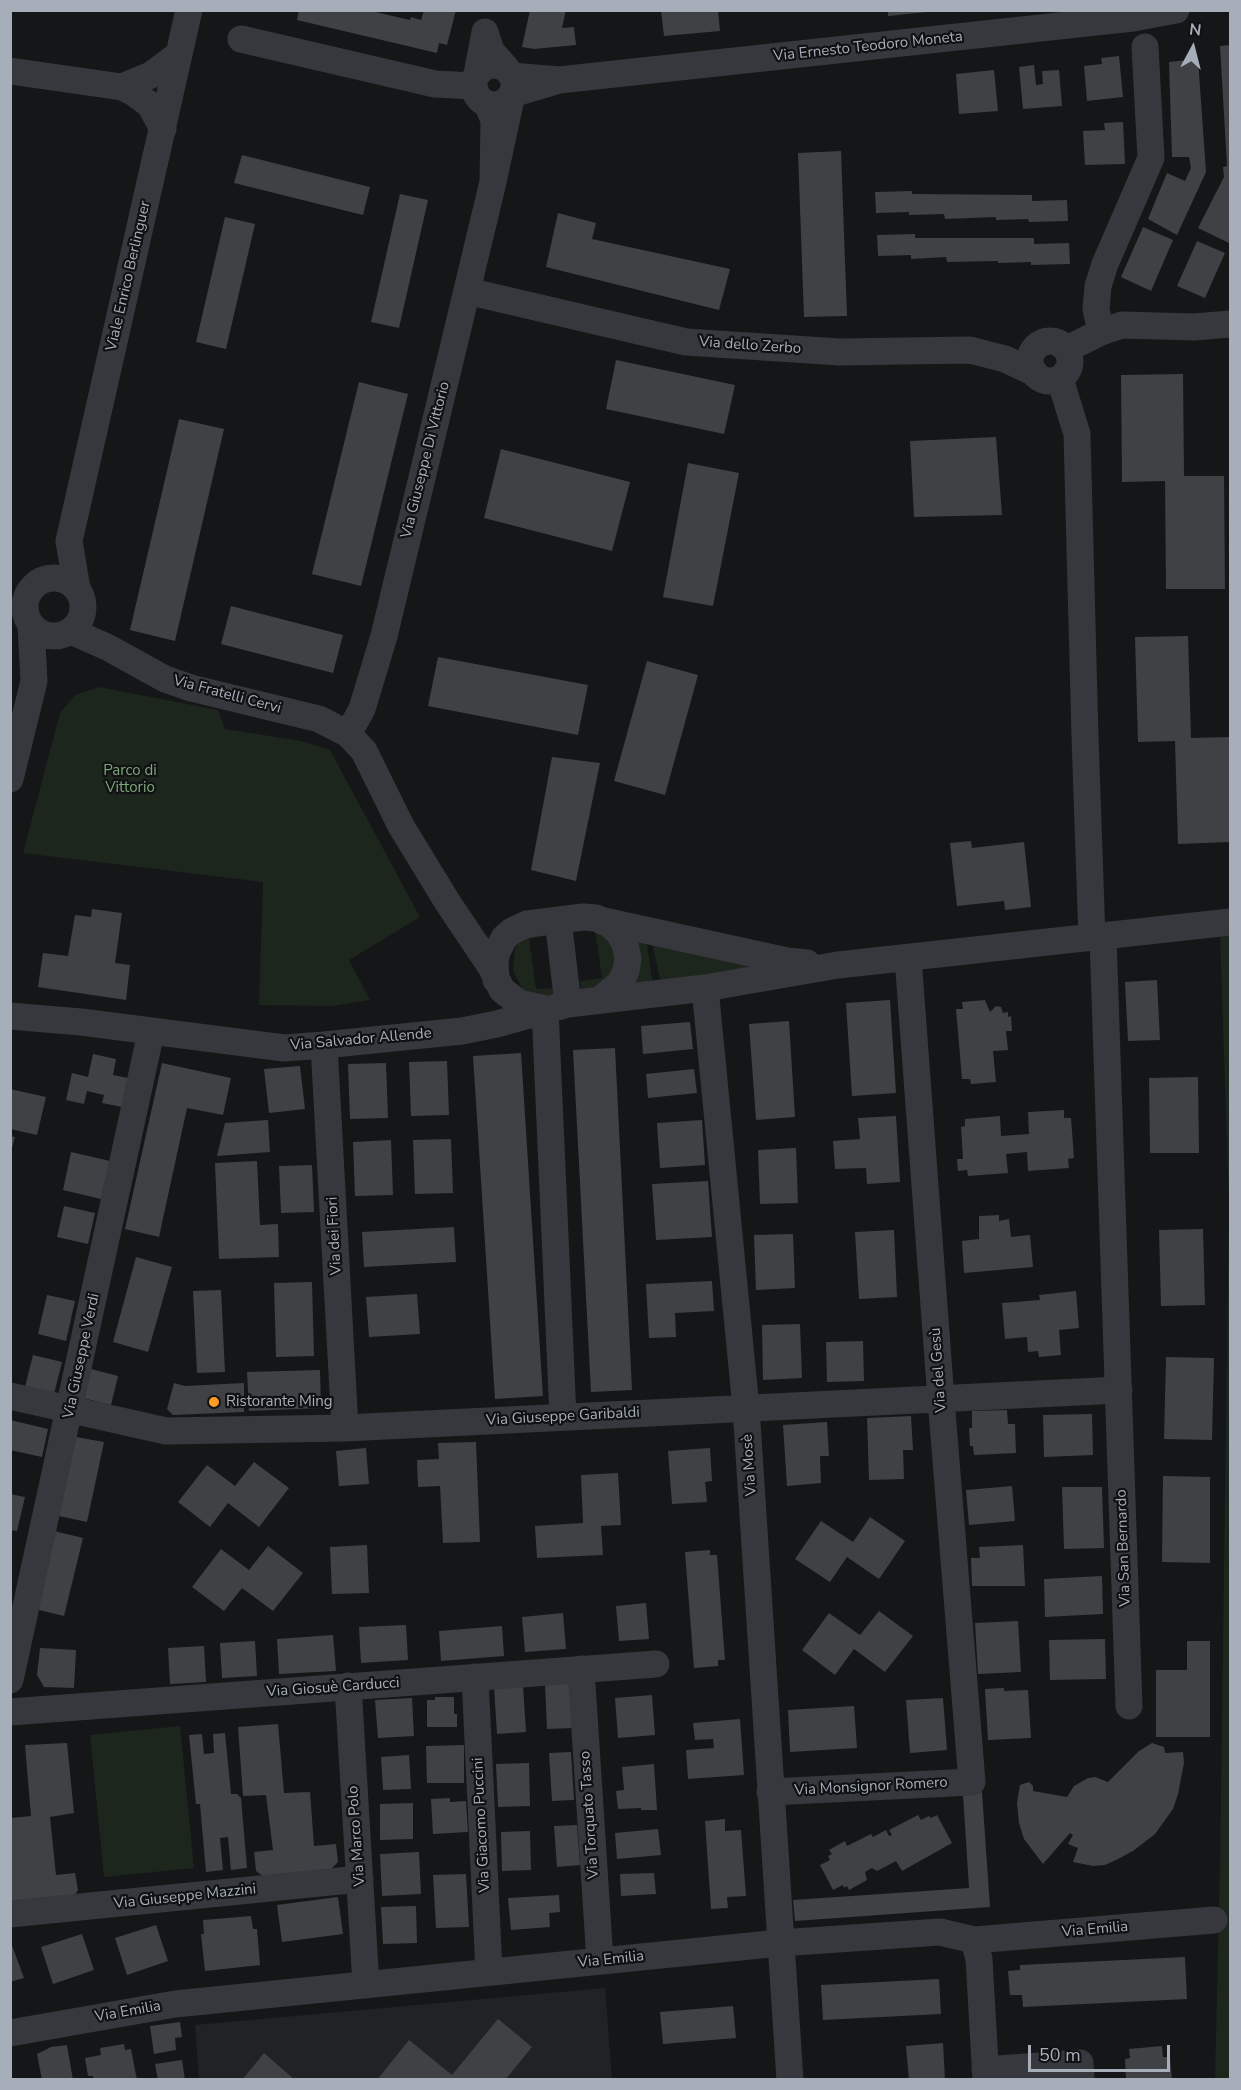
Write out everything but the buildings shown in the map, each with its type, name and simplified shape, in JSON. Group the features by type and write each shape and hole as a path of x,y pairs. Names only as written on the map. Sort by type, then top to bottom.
{"street":[{"name":"Viale Enrico Berlinguer","path":"77,589 69,541 189,10"},
{"name":"Via Ernesto Teodoro Moneta","path":"510,79 559,80 1176,10"},
{"path":"241,39 435,84 479,88 499,105 504,102 510,79 491,51 488,21"},
{"path":"479,88 488,21"},
{"path":"1101,332 1096,309 1098,286 1105,264 1151,158 1145,47"},
{"path":"122,87 160,71 179,54"},
{"path":"479,88 487,66 500,66 510,79"},
{"path":"10,71 122,87 150,105 163,129"},
{"name":"Via Giuseppe Di Vittorio","path":"348,734 362,709 372,682 493,182 510,79"},
{"name":"Via Giuseppe Di Vittorio","path":"479,88 494,120 493,182"},
{"name":"Via dello Zerbo","path":"467,291 686,342 840,352 970,350 1005,359 1047,376"},
{"path":"1067,350 1101,332 1122,326 1194,327 1230,324"},
{"path":"1044,341 1057,341 1067,350 1070,356 1069,369 1047,376 1030,361 1038,344 1044,341"},
{"name":"Via San Bernardo","path":"1047,376 1077,434 1084,738 1098,938 1119,1390 1129,1706"},
{"name":"Viale Enrico Berlinguer","path":"29,584 69,541"},
{"path":"10,779 34,681 72,627 81,597 77,589 57,578 29,584 25,601 23,616 34,681"},
{"path":"23,616 46,635 72,627"},
{"name":"Via Fratelli Cervi","path":"72,627 165,679 191,688 311,717 333,725 348,734"},
{"path":"348,734 364,751 391,808 448,903 495,974 500,986 510,998 524,1005 557,1007"},
{"path":"448,903 479,922 497,925 590,917 787,961 838,966 1230,922"},
{"path":"558,920 557,1007 563,1417"},
{"path":"601,999 620,983 626,971 628,958 619,933 603,920"},
{"path":"462,1031 480,1021 492,1006 496,993 495,961 501,942 512,931 527,924"},
{"name":"Via del Gesù","path":"908,958 972,1782"},
{"name":"Via Salvador Allende","path":"10,1016 81,1022 284,1048 462,1031 557,1007 601,999 705,988 838,966"},
{"name":"Via Mosè","path":"705,988 746,1408 790,2079"},
{"name":"Via Giuseppe Verdi","path":"10,1680 151,1032"},
{"name":"Via dei Fiori","path":"324,1045 345,1428"},
{"name":"Via Giuseppe Garibaldi","path":"10,1396 166,1431 345,1428 1119,1390"},
{"name":"Via Giosuè Carducci","path":"10,1712 656,1664"},
{"name":"Via Torquato Tasso","path":"581,1669 600,1961"},
{"name":"Via Giacomo Puccini","path":"475,1677 489,1972"},
{"name":"Via Marco Polo","path":"348,1686 366,1985"},
{"name":"Via Monsignor Romero","path":"770,1792 972,1782"},
{"name":"Via Giuseppe Mazzini","path":"10,1914 360,1879"},
{"name":"Via Emilia","path":"10,2033 175,2004 780,1943 940,1932 974,1940 1214,1920"},
{"path":"974,1940 978,1959 985,2075 1080,2063 1081,2079"}],"shaded area":[{"path":"605,1988 612,2079 199,2079 195,2025"}],"green space":[{"name":"Parco di Vittorio","path":"99,687 218,710 225,729 301,741 330,750 420,917 349,960 370,1000 333,1006 259,1005 263,882 23,853 60,713 75,695"},
{"path":"582,921 604,928 618,959 610,982 584,993 580,981 602,978 595,929 573,932"},
{"path":"529,931 550,935 529,939 536,989 555,988 553,996 539,997 523,990 513,971 515,949 522,937"},
{"path":"1230,934 1230,2079 1215,2080 1229,1204 1220,935"},
{"path":"646,938 653,985 630,988 633,941"},
{"path":"655,939 767,967 661,983 653,948"},
{"path":"180,1726 194,1868 104,1877 90,1735"}],"place":[{"name":"Ristorante Ming","path":"214,1402"}]}
